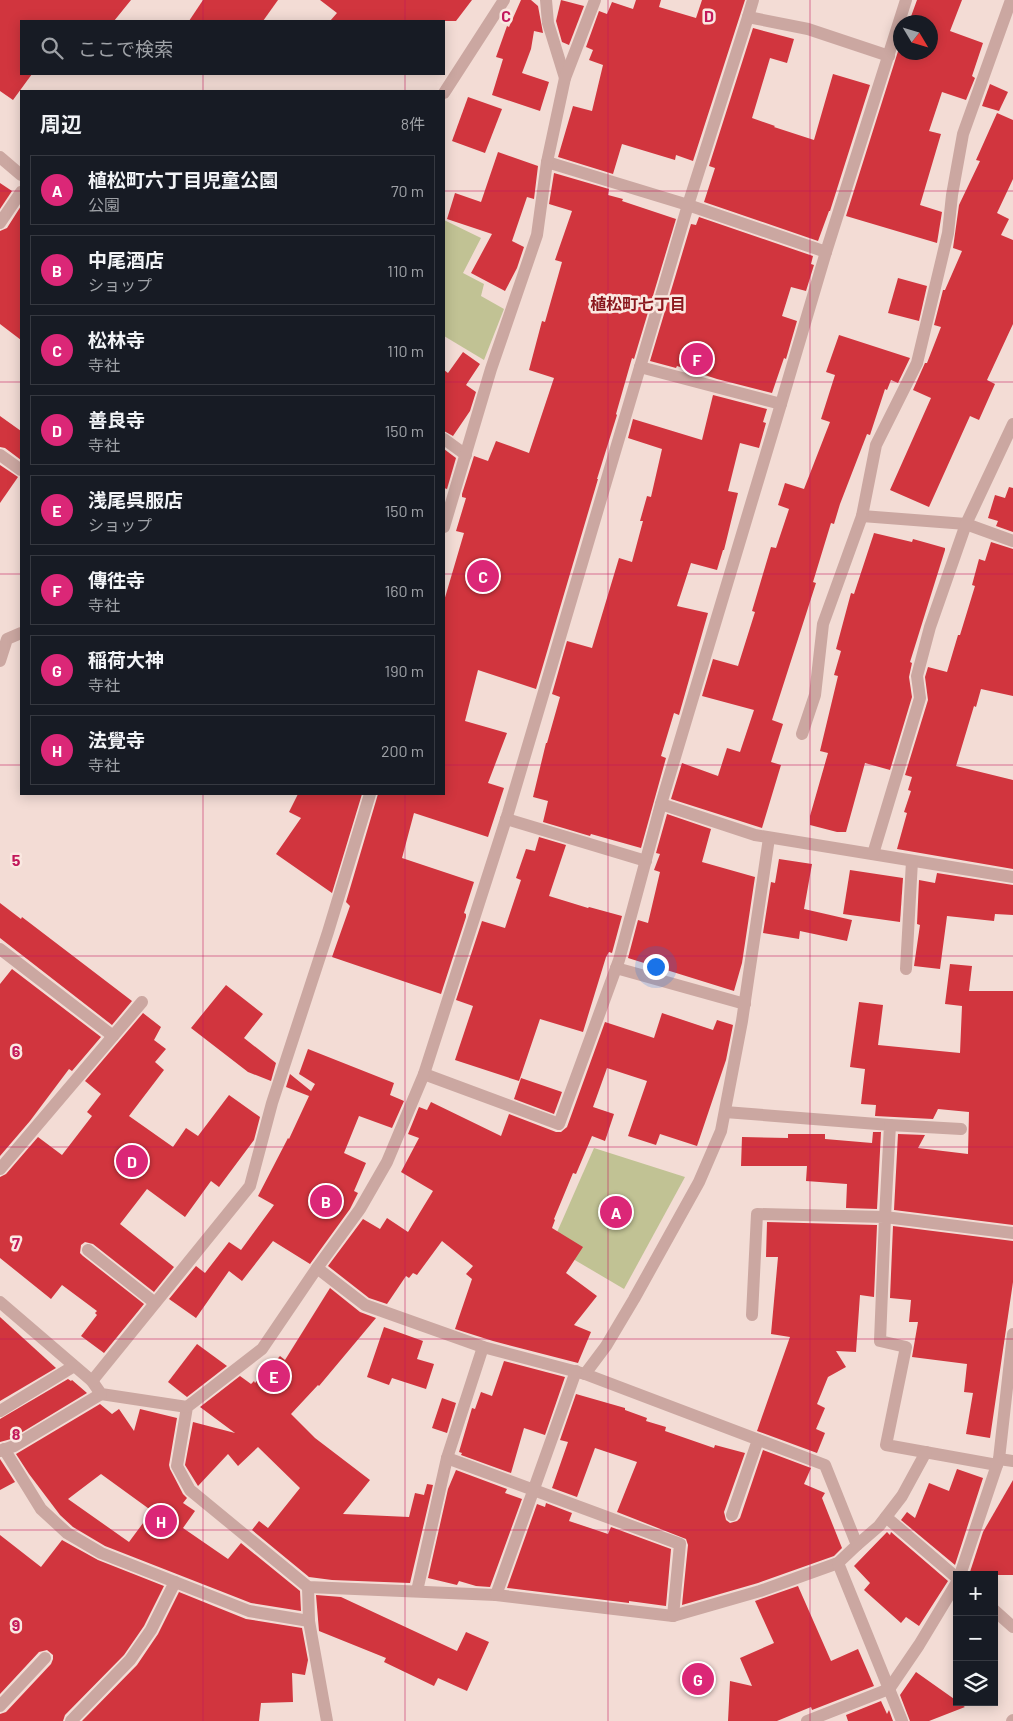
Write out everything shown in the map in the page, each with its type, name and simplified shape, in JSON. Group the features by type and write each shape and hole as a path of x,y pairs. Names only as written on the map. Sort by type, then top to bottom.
{"street":[{"path":"445,92 504,0"},
{"path":"546,0 548,23 565,78"},
{"path":"445,524 491,368 537,235 547,162 565,78 595,0"},
{"path":"753,0 688,205 506,819 424,1074 387,1162 360,1209 262,1348 187,1408 177,1466 190,1490 308,1587 496,1595 673,1616 760,1592 838,1563 879,1526 902,1496 926,1452"},
{"path":"424,1074 559,1124 616,968 661,804 826,252 906,0"},
{"path":"802,734 815,695 822,624 862,516 876,445 917,363 948,233 952,195 963,134 1011,0"},
{"path":"748,17 808,29 889,56"},
{"path":"0,157 20,174"},
{"path":"547,162 688,205 826,252"},
{"path":"0,223 20,193"},
{"path":"640,367 781,404"},
{"path":"873,854 920,698 917,676 930,627 966,524 1013,424"},
{"path":"445,440 466,455"},
{"path":"0,455 20,469"},
{"path":"862,516 966,524 1013,541"},
{"path":"0,661 6,639 20,633"},
{"path":"92,1381 250,1186 272,1103 328,932 370,795"},
{"path":"661,804 769,838 1013,876"},
{"path":"506,819 646,862"},
{"path":"496,1595 534,1489 580,1373 606,1346 634,1299 699,1182 721,1131 745,1004 769,838"},
{"path":"906,969 912,861"},
{"path":"0,949 112,1036"},
{"path":"616,968 745,1004"},
{"path":"0,1169 142,1002"},
{"path":"725,1112 961,1129"},
{"path":"890,1125 880,1342 906,1347 886,1445 998,1462 1013,1461"},
{"path":"752,1314 757,1214 885,1217 1013,1233"},
{"path":"88,1250 155,1303"},
{"path":"317,1268 365,1305 483,1347 580,1373 825,1465 857,1545"},
{"path":"0,1302 92,1381 101,1394"},
{"path":"961,1571 998,1462 1013,1334"},
{"path":"418,1591 447,1458 483,1347"},
{"path":"0,1411 74,1366"},
{"path":"187,1408 101,1394 14,1446 2,1450 41,1509 67,1533 101,1553 249,1611 309,1621"},
{"path":"732,1516 758,1440"},
{"path":"447,1458 680,1544 673,1616"},
{"path":"886,1517 953,1575"},
{"path":"838,1563 902,1721"},
{"path":"71,1721 130,1660 151,1630 175,1582"},
{"path":"308,1587 309,1621 327,1721"},
{"path":"807,1721 889,1690 953,1589"},
{"path":"998,1614 1013,1627"},
{"path":"0,1706 45,1658"}],"green space":[{"path":"445,220 481,238 463,273 484,284 481,296 504,309 484,360 445,337"},
{"path":"594,1148 685,1177 624,1289 551,1246"}],"building":[{"path":"0,0 131,0 115,20 20,20 20,75 31,75 13,100 0,91"},
{"path":"203,0 278,0 264,20 190,20"},
{"path":"320,0 472,0 456,21 331,20 337,13"},
{"path":"521,0 531,0 538,6 543,33 534,31 531,49 522,73 549,82 540,111 492,95 503,59 496,57 507,26 509,27"},
{"path":"561,0 584,6 569,45 562,42 556,21"},
{"path":"636,0 661,0 659,7 696,18 702,0 745,0 693,161 676,155 675,160 622,144 613,174 558,157 573,106 592,111 603,65 589,60 593,50 586,47 599,11 607,14 612,2 633,9"},
{"path":"917,0 962,0 950,31 983,43 972,76 975,78 966,100 942,92 929,131 941,134 920,205 942,212 937,243 846,216 895,60 938,60 938,15 912,15"},
{"path":"753,28 794,39 787,63 770,58 752,118 814,140 833,74 870,85 830,211 818,241 704,202 715,168 709,166"},
{"path":"990,84 1008,92 999,111 982,106"},
{"path":"468,97 502,109 485,153 452,141"},
{"path":"997,113 1013,120 1013,179 997,213 1009,219 1001,235 1013,240 1013,324 987,380 995,384 979,420 970,416 929,507 890,490 931,398 913,390 925,363 927,363 941,327 934,325 943,290 945,290 962,251 953,248 959,205 980,161 976,160"},
{"path":"498,152 538,166 534,199 527,197 512,241 524,247 517,268 505,291 471,273 492,234 447,219 455,193 481,202"},
{"path":"554,173 609,189 608,195 676,219 634,359 632,358 536,689 478,670 465,721 507,733 488,783 504,788 488,837 414,813 402,858 474,882 464,913 466,917 441,994 332,957 350,906 346,902 378,795 445,795 445,598 464,533 456,531 466,498 462,497 462,494 474,456 488,461 496,441 529,453 554,378 529,370 542,321 545,322 562,262 555,260 572,211 549,204"},
{"path":"0,183 12,191 0,209"},
{"path":"20,208 20,339 0,324 0,231 7,228"},
{"path":"699,217 813,256 811,264 814,265 806,291 791,287 782,316 797,321 786,359 784,358 772,393 717,379 677,366 676,368 650,361 691,224 696,225"},
{"path":"898,278 927,286 919,321 888,313"},
{"path":"839,335 910,358 898,383 891,380 887,390 885,389 870,435 867,434 834,524 831,523 813,582 816,583 772,720 783,724 771,762 781,765 762,828 671,799 682,763 718,776 727,748 740,752 754,710 702,696 713,659 738,666 755,612 752,611 771,547 776,548 789,509 778,505 785,483 804,489 830,422 821,419 835,375 826,372"},
{"path":"463,352 480,364 466,385 476,392 470,411 453,436 445,432 445,371 448,373"},
{"path":"713,395 767,409 763,422 766,423 759,448 740,443 728,491 738,493 717,570 691,563 677,606 708,613 679,715 674,713 661,756 666,758 641,848 543,822 548,801 533,797 546,743 560,697 552,694 567,641 592,648 619,558 632,562 643,521 640,521 647,496 651,497 662,449 628,438 633,419 702,440"},
{"path":"0,416 20,430 20,459 5,448 0,447"},
{"path":"445,450 456,458 447,489 445,488"},
{"path":"0,465 18,477 0,503"},
{"path":"1009,487 1013,488 1013,532 996,526 998,521 988,518 995,495 1005,498"},
{"path":"874,533 912,542 913,539 945,548 945,550 910,662 912,663 909,677 912,697 890,770 865,763 846,832 837,832 810,825 810,816 828,753 820,751 838,676 834,675 841,651 836,649 851,593 854,594"},
{"path":"991,542 1013,549 1013,696 981,689 956,766 1013,780 1013,869 897,849 907,813 904,812 911,791 908,790 912,777 905,775 928,700 925,677 928,667 947,672 975,586 972,585 979,559 985,561"},
{"path":"298,795 362,795 332,893 276,854 301,818 289,812"},
{"path":"667,814 711,829 702,862 755,877 742,963 734,991 628,958 638,920 648,923 660,872 654,870 660,854 656,853"},
{"path":"539,837 566,845 549,896 622,916 612,953 609,952 606,957 583,1032 540,1019 519,1081 455,1060 473,1006 456,1000 482,921 505,928 521,880 516,878 526,849 535,851"},
{"path":"779,859 812,864 804,909 852,920 847,941 800,931 799,939 763,933 771,882 775,883"},
{"path":"850,870 903,878 900,922 843,914"},
{"path":"937,873 1013,885 1013,915 995,914 994,921 947,916 940,969 914,966 920,925 917,924 919,880 935,883"},
{"path":"0,903 21,919 22,917 132,1001 112,1025 0,938"},
{"path":"950,964 972,966 969,991 1013,991 1013,1225 894,1210 898,1134 925,1135 918,1148 968,1154 969,1112 938,1109 933,1119 875,1116 876,1105 861,1104 865,1069 850,1067 859,1002 883,1005 878,1045 960,1053 962,1006 945,1004"},
{"path":"12,969 101,1037 72,1071 69,1069 30,1121 0,1156 0,984"},
{"path":"226,985 263,1014 244,1038 276,1063 271,1081 248,1072 191,1028"},
{"path":"143,1013 161,1027 154,1040 166,1049 155,1062 164,1070 129,1116 173,1147 186,1128 198,1136 229,1095 260,1117 254,1140 219,1187 211,1181 185,1217 147,1189 120,1224 174,1267 154,1292 93,1244 85,1242 81,1245 80,1253 83,1256 144,1304 104,1353 81,1336 97,1315 95,1313 97,1311 62,1285 51,1299 0,1258 0,1177 6,1174 38,1137 62,1155 92,1116 87,1112 101,1094 85,1081"},
{"path":"662,1013 713,1030 717,1020 733,1025 726,1060 697,1146 660,1134 656,1145 628,1136 647,1081 607,1068 593,1107 614,1114 605,1141 592,1136 576,1174 573,1173 552,1228 583,1247 566,1273 597,1296 574,1325 591,1332 578,1363 455,1329 472,1279 466,1274 473,1266 442,1241 417,1275 413,1273 409,1278 406,1276 387,1304 369,1298 328,1266 363,1219 380,1229 387,1218 408,1232 433,1191 401,1172 419,1138 408,1134 419,1107 427,1110 431,1102 501,1136 509,1114 556,1132 561,1132 567,1127 605,1022 654,1038"},
{"path":"308,1049 394,1083 390,1095 404,1101 392,1128 359,1116 344,1153 366,1163 354,1191 358,1193 350,1209 310,1264 273,1241 242,1281 229,1271 196,1318 169,1299 196,1266 205,1273 229,1242 241,1250 274,1205 258,1196 289,1139 309,1096 286,1087 290,1074 311,1091 315,1084 299,1074"},
{"path":"521,1078 562,1092 554,1114 514,1099"},
{"path":"873,1132 881,1132 877,1209 846,1208 847,1184 806,1181 807,1166 741,1166 742,1137 788,1138 788,1134 825,1134 825,1139 872,1143"},
{"path":"767,1222 877,1225 874,1297 860,1295 856,1352 836,1351 846,1367 828,1377 817,1404 825,1408 816,1429 825,1433 817,1453 757,1431 790,1337 771,1334 778,1257 766,1257"},
{"path":"893,1226 1013,1241 1013,1282 990,1438 966,1434 973,1393 964,1392 967,1364 912,1357 918,1322 909,1322 911,1300 890,1298"},
{"path":"330,1288 360,1312 376,1318 319,1386 291,1414 315,1438 370,1480 343,1514 409,1517 415,1493 424,1495 427,1484 433,1485 410,1583 332,1580 309,1577 252,1530 259,1521 268,1528 300,1488 258,1447 238,1466 228,1454 198,1486 185,1465 193,1422 235,1433 200,1407 240,1376 251,1384 254,1381 255,1383 280,1356 285,1360"},
{"path":"0,1317 56,1368 0,1401"},
{"path":"384,1327 423,1341 417,1359 434,1364 426,1389 392,1378 389,1385 367,1377"},
{"path":"197,1344 227,1366 187,1397 168,1382"},
{"path":"504,1361 565,1377 545,1435 524,1428 511,1473 461,1455 462,1453 459,1452 472,1408 475,1409 481,1392 492,1396"},
{"path":"68,1379 72,1380 87,1393 11,1439 0,1442 0,1419"},
{"path":"576,1394 625,1408 625,1410 647,1418 646,1421 666,1427 665,1431 714,1448 715,1445 745,1453 724,1512 726,1520 730,1523 740,1518 763,1450 811,1468 804,1484 825,1493 822,1498 842,1548 834,1556 758,1583 682,1605 688,1545 686,1539 617,1512 637,1462 595,1448 577,1497 552,1488 568,1442 560,1440"},
{"path":"442,1398 456,1403 447,1433 432,1428"},
{"path":"100,1404 112,1414 119,1409 134,1431 140,1409 177,1418 169,1465 183,1494 187,1498 183,1503 195,1511 183,1528 228,1559 241,1543 300,1591 301,1611 251,1603 105,1546 73,1527 60,1515 16,1454","holes":["101,1474 152,1511 129,1542 68,1499"]},
{"path":"0,1459 15,1482 0,1490"},
{"path":"957,1469 983,1478 955,1565 901,1520 907,1512 915,1518 929,1483 949,1491"},
{"path":"456,1470 507,1489 505,1493 522,1499 490,1587 476,1586 459,1581 457,1585 428,1578 448,1489"},
{"path":"1013,1480 1013,1575 998,1575 998,1571 970,1571 983,1532"},
{"path":"546,1503 572,1513 569,1521 608,1534 611,1527 671,1549 666,1606 507,1588 537,1504 545,1507"},
{"path":"887,1532 890,1535 891,1532 948,1581 919,1626 906,1617 901,1623 864,1590 870,1583 854,1566"},
{"path":"0,1535 41,1567 62,1540 98,1560 164,1586 144,1626 124,1655 65,1715 63,1721 0,1721 0,1714 6,1712 51,1664 53,1655 47,1650 39,1652 0,1694"},
{"path":"798,1586 831,1661 858,1649 874,1686 812,1710 811,1707 777,1721 728,1721 730,1681 752,1686 740,1658 774,1643 755,1601"},
{"path":"179,1592 246,1619 302,1628 308,1660 305,1675 292,1673 293,1702 261,1703 259,1721 82,1721 137,1665 158,1634"},
{"path":"316,1595 341,1597 457,1651 466,1632 489,1642 467,1691 438,1678 434,1686 384,1662 386,1658 319,1631"},
{"path":"916,1672 953,1698 953,1706 965,1707 929,1721 910,1721 900,1695"},
{"path":"881,1701 887,1714 889,1710 893,1721 848,1721 846,1715"}],"place":[{"name":"傳徃寺","path":"697,359"},
{"name":"松林寺","path":"483,576"},
{"name":"善良寺","path":"132,1161"},
{"name":"中尾酒店","path":"326,1201"},
{"name":"植松町六丁目児童公園","path":"616,1212"},
{"name":"浅尾呉服店","path":"274,1376"},
{"name":"法覺寺","path":"161,1521"},
{"name":"稲荷大神","path":"698,1679"}],"district":[{"name":"植松町七丁目","path":"638,303"}]}
